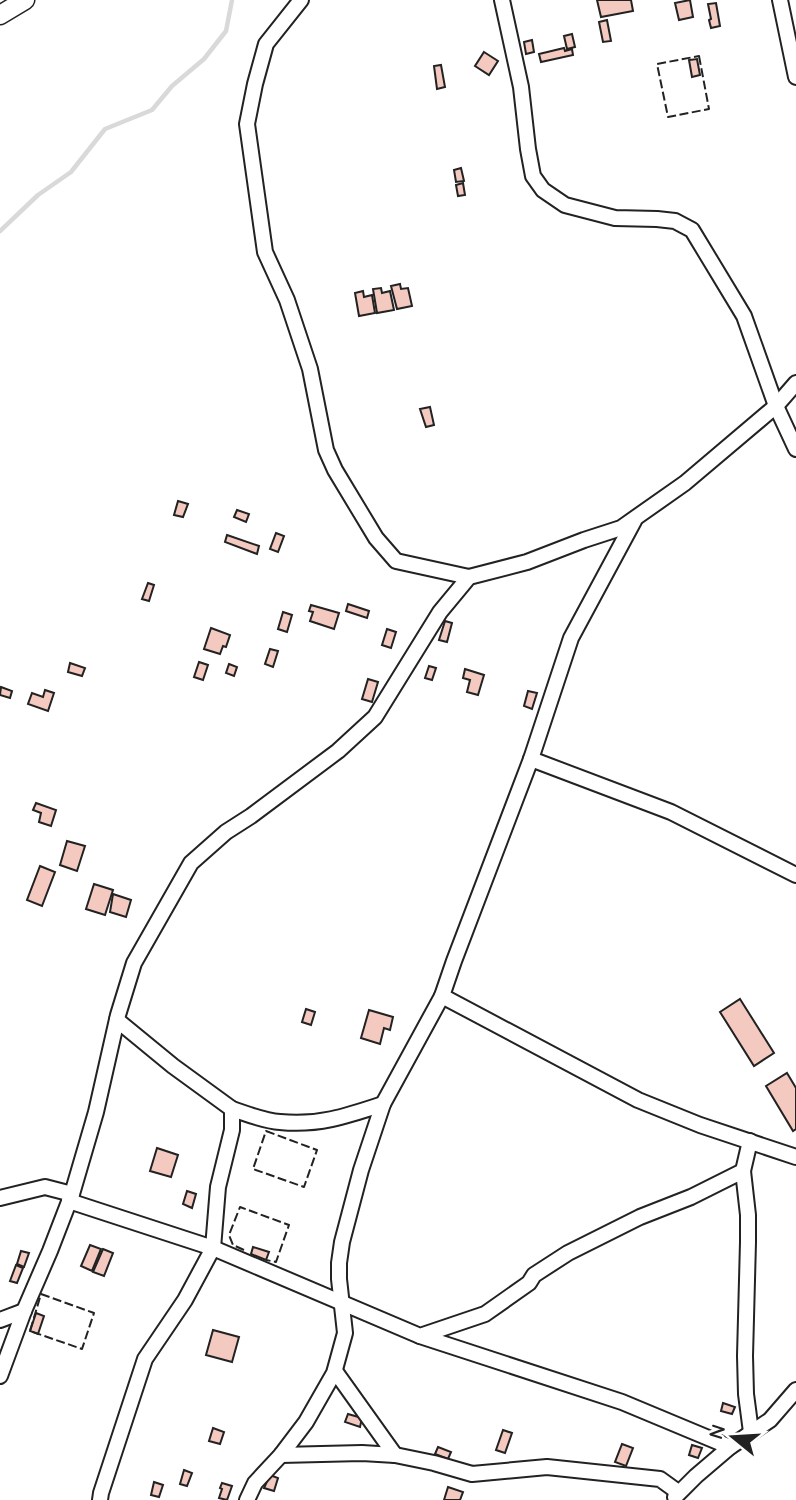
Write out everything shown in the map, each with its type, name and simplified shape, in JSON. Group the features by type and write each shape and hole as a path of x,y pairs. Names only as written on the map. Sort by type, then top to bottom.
{"street":[{"path":"0,15 25,0"},
{"path":"301,0 266,44 247,124 260,227 265,252 287,300 310,369 326,450 376,538 396,561 469,577 527,562 621,528 685,483 776,406 796,383"},
{"path":"502,0 521,87 533,176 543,190 565,205 615,218 675,221 692,230 744,316 776,406 796,449"},
{"path":"780,0 796,77"},
{"path":"247,1500 255,1483 306,1422 335,1371 345,1333 339,1263 342,1242 361,1170 383,1104 442,996 531,759 571,638 636,517"},
{"path":"0,1377 71,1197 134,964 191,863 226,832 338,751 375,717 440,612 469,577"},
{"path":"531,759 671,812 796,875"},
{"path":"442,996 638,1100 700,1125 796,1157"},
{"path":"117,1020 232,1109 277,1122 309,1123 339,1119 383,1104"},
{"path":"100,1500 145,1359 185,1300 213,1248 218,1187 232,1130 232,1109"},
{"path":"750,1141 743,1171 748,1215 746,1394 751,1432"},
{"path":"419,1336 485,1314 529,1283 534,1275 568,1253 743,1171"},
{"path":"0,1198 45,1187 213,1248 419,1336 622,1402 730,1447"},
{"path":"0,1320 24,1311"},
{"path":"335,1371 395,1455"},
{"path":"281,1455 395,1455 472,1474 547,1467 648,1477 660,1479 676,1496 730,1447 770,1420 796,1390"}],"building":[{"path":"597,0 631,0 633,11 601,17"},
{"path":"690,0 693,17 679,20 675,3"},
{"path":"716,3 720,26 711,28 708,4"},
{"path":"607,20 611,41 603,42 599,22"},
{"path":"572,34 575,47 567,49 564,36"},
{"path":"532,40 534,52 526,54 524,42"},
{"path":"564,48 565,51 572,49 573,55 541,62 539,54"},
{"path":"484,52 498,61 489,75 475,66"},
{"path":"697,59 700,75 692,77 689,60"},
{"path":"441,65 445,87 437,89 434,66"},
{"path":"461,168 464,181 456,182 454,170"},
{"path":"463,183 465,195 458,196 456,185"},
{"path":"400,284 401,289 408,288 412,306 397,309 391,286"},
{"path":"381,288 382,293 390,291 394,310 377,313 373,289"},
{"path":"363,291 364,297 372,295 375,313 359,316 355,293"},
{"path":"430,407 434,425 426,427 420,409"},
{"path":"178,501 188,504 183,517 174,515"},
{"path":"237,510 249,514 246,522 234,517"},
{"path":"276,533 284,536 278,552 270,549"},
{"path":"227,535 259,546 257,554 225,542"},
{"path":"148,583 154,585 149,601 142,599"},
{"path":"348,604 369,611 367,618 346,611"},
{"path":"311,605 339,613 334,629 310,621 313,612 309,611"},
{"path":"283,612 292,615 287,632 278,629"},
{"path":"445,621 452,623 447,642 439,640"},
{"path":"211,628 230,635 220,654 204,649"},
{"path":"387,629 396,632 391,648 382,645"},
{"path":"270,649 278,651 273,667 265,664"},
{"path":"199,662 208,665 203,680 194,677"},
{"path":"70,663 85,668 82,676 68,672"},
{"path":"229,664 237,667 234,676 226,673"},
{"path":"429,666 436,668 432,680 425,678"},
{"path":"465,669 484,675 478,695 467,692 470,680 463,678"},
{"path":"368,679 378,682 372,702 362,699"},
{"path":"1,687 12,691 10,698 0,695"},
{"path":"45,690 54,693 48,711 28,704 32,693 43,697"},
{"path":"528,691 537,693 532,709 524,706"},
{"path":"36,803 56,810 51,826 39,822 41,813 33,810"},
{"path":"67,841 85,846 77,871 60,865"},
{"path":"40,866 55,872 42,906 27,900"},
{"path":"94,884 113,890 105,915 86,909"},
{"path":"113,894 131,900 126,917 110,912"},
{"path":"740,999 774,1053 754,1066 720,1012"},
{"path":"306,1009 315,1012 311,1025 302,1022"},
{"path":"369,1010 393,1017 390,1030 384,1028 380,1044 361,1038"},
{"path":"787,1073 796,1088 796,1129 793,1131 766,1086"},
{"path":"157,1148 178,1155 171,1177 150,1171"},
{"path":"187,1191 196,1194 192,1208 183,1204"},
{"path":"90,1245 101,1249 92,1271 81,1266"},
{"path":"253,1247 269,1252 266,1260 251,1254"},
{"path":"103,1249 113,1253 104,1276 93,1272"},
{"path":"21,1251 29,1253 24,1267 17,1264"},
{"path":"16,1265 23,1268 17,1283 10,1281"},
{"path":"36,1313 44,1316 38,1334 30,1331"},
{"path":"213,1330 239,1337 232,1362 206,1355"},
{"path":"723,1403 735,1407 732,1414 721,1411"},
{"path":"348,1414 362,1418 360,1427 345,1422"},
{"path":"213,1428 224,1432 220,1444 209,1441"},
{"path":"503,1430 512,1433 505,1453 496,1450"},
{"path":"622,1444 633,1448 626,1466 615,1462"},
{"path":"692,1445 702,1448 698,1458 689,1455"},
{"path":"438,1447 451,1452 448,1459 435,1454"},
{"path":"184,1470 192,1473 187,1486 180,1484"},
{"path":"270,1475 278,1478 274,1491 264,1488"},
{"path":"154,1482 163,1485 159,1497 151,1495"},
{"path":"222,1483 232,1486 227,1500 219,1498"},
{"path":"448,1487 463,1492 460,1500 444,1500"}],"waterway":[{"path":"0,231 38,195 71,172 105,129 152,110 172,86 204,59 226,31 232,0"}],"fence":[{"path":"699,56 709,109 668,117 657,64 699,56"},
{"path":"266,1131 317,1150 304,1187 253,1169 266,1131"},
{"path":"244,1250 233,1245 229,1235 240,1207 289,1225 276,1262 266,1260"},
{"path":"41,1294 94,1313 82,1349 30,1331 41,1294"}]}
